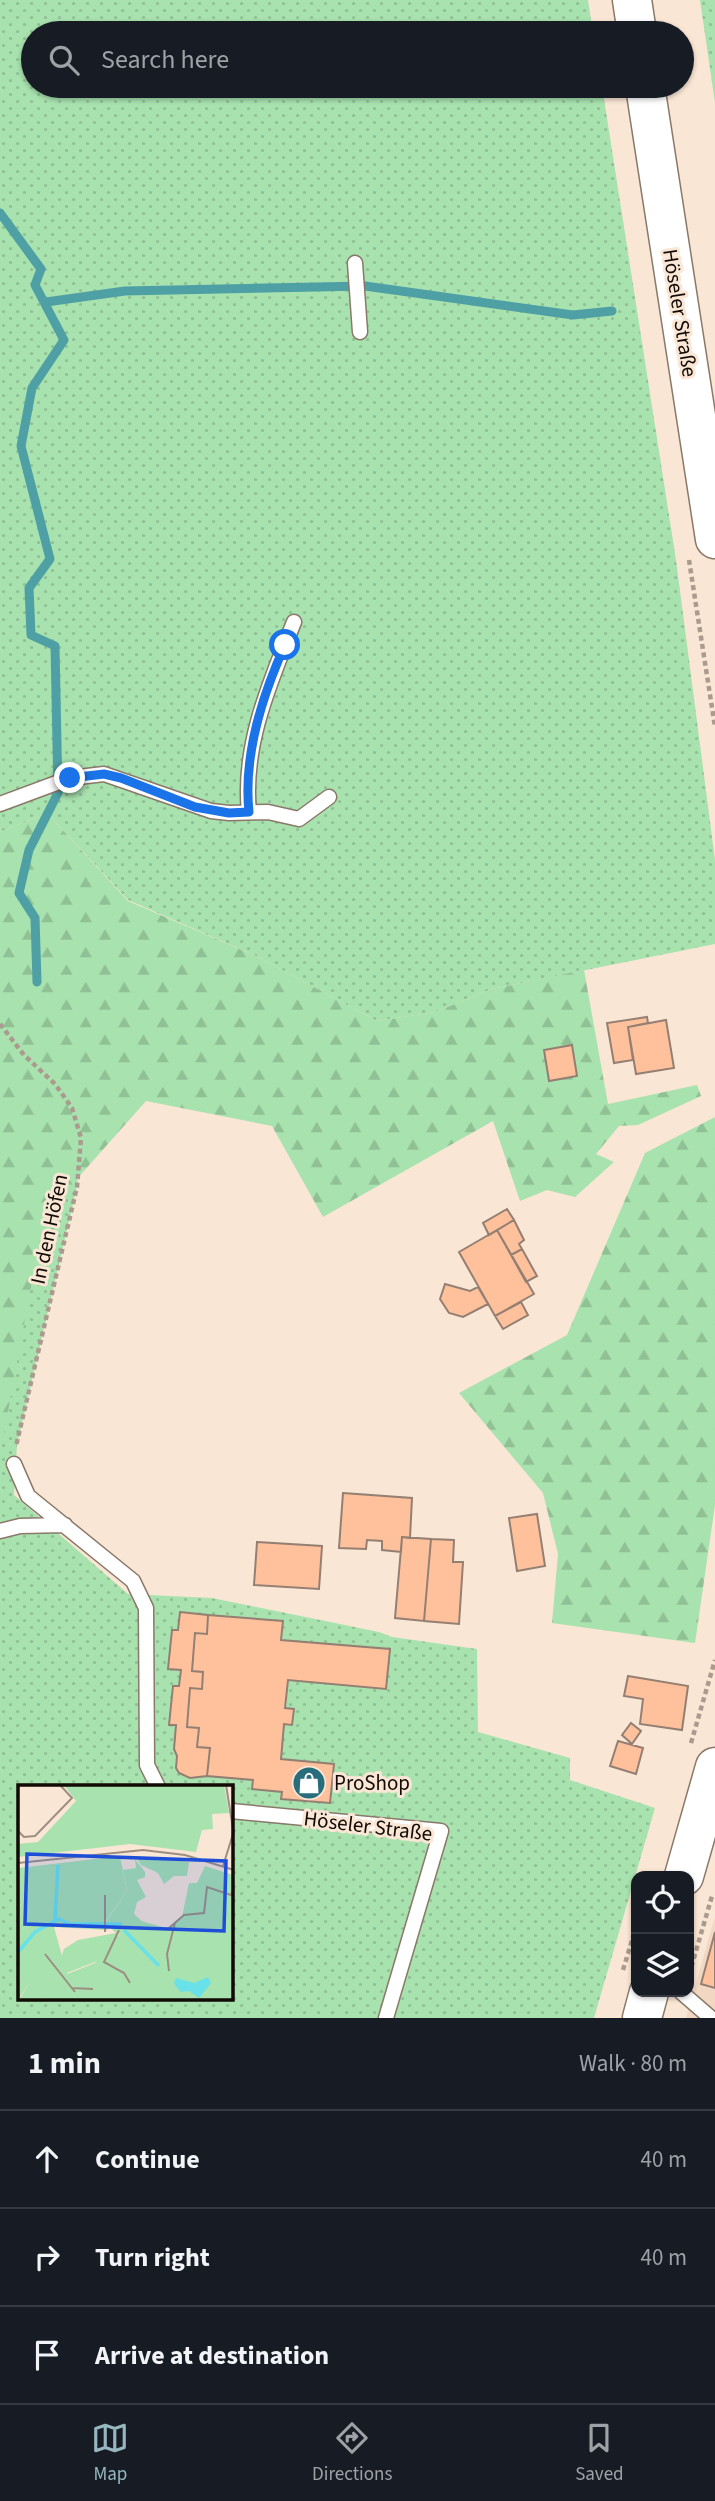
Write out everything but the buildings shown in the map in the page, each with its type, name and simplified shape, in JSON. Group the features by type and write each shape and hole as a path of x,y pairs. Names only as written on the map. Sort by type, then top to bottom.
{"main road":[{"path":"632,0 635,21"},
{"name":"Höseler Straße","path":"647,98 715,539"},
{"path":"685,1871 715,1767"},
{"path":"642,2018 648,1997"}],"lane":[{"path":"355,263 360,332"},
{"path":"249,812 247,789 250,766 265,695 294,622"},
{"path":"0,804 70,778 104,774 195,807 229,813 268,812 299,819 329,797"},
{"path":"14,1464 28,1496 133,1581 146,1608 147,1765 157,1785"},
{"path":"0,1531 20,1527 65,1525"},
{"name":"Höseler Straße","path":"233,1811 441,1831 386,2018"},
{"path":"687,1997 711,2018"}],"path":[{"name":"In den Höfen","path":"0,1024 24,1055 55,1084 72,1108 81,1138 77,1187 14,1464"},
{"path":"694,1959 715,1886"}],"shaded area":[{"path":"715,1918 715,2018 686,2018 694,1997"}],"green space":[{"path":"0,0 588,0 591,21 21,21 21,98 604,98 676,560 715,860 715,944 492,989 435,1012 377,1021 256,956 128,900 47,813 0,832"},
{"path":"700,0 715,0 715,103"},
{"path":"47,813 128,901 256,956 377,1021 435,1012 492,989 584,970 608,1104 697,1085 701,1096 638,1125 619,1126 596,1154 614,1162 575,1197 547,1190 520,1201 493,1121 323,1217 272,1126 146,1101 44,1216 0,1455 0,832"},
{"path":"0,1024 81,1138 77,1187 17,1445 14,1495 128,1594 212,1598 379,1632 392,1637 477,1649 478,1732 570,1758 570,1780 655,1808 637,1871 631,1871 631,1891 594,2018 0,2018"},
{"path":"715,1117 715,1505 695,1643 552,1623 558,1554 543,1493 459,1393 567,1335 645,1153"}],"waterway":[{"path":"0,213 41,269 35,285 64,340 32,388 21,446 50,559 29,588 31,635 55,646 58,793 29,850 19,893 35,918 37,982"},
{"path":"46,302 125,291 365,286 573,315 612,311"}],"place":[{"name":"ProShop","path":"309,1783"}],"route":[{"path":"70,778 104,774 195,807 229,813 249,812 247,789 251,754 265,695 285,645"}]}
